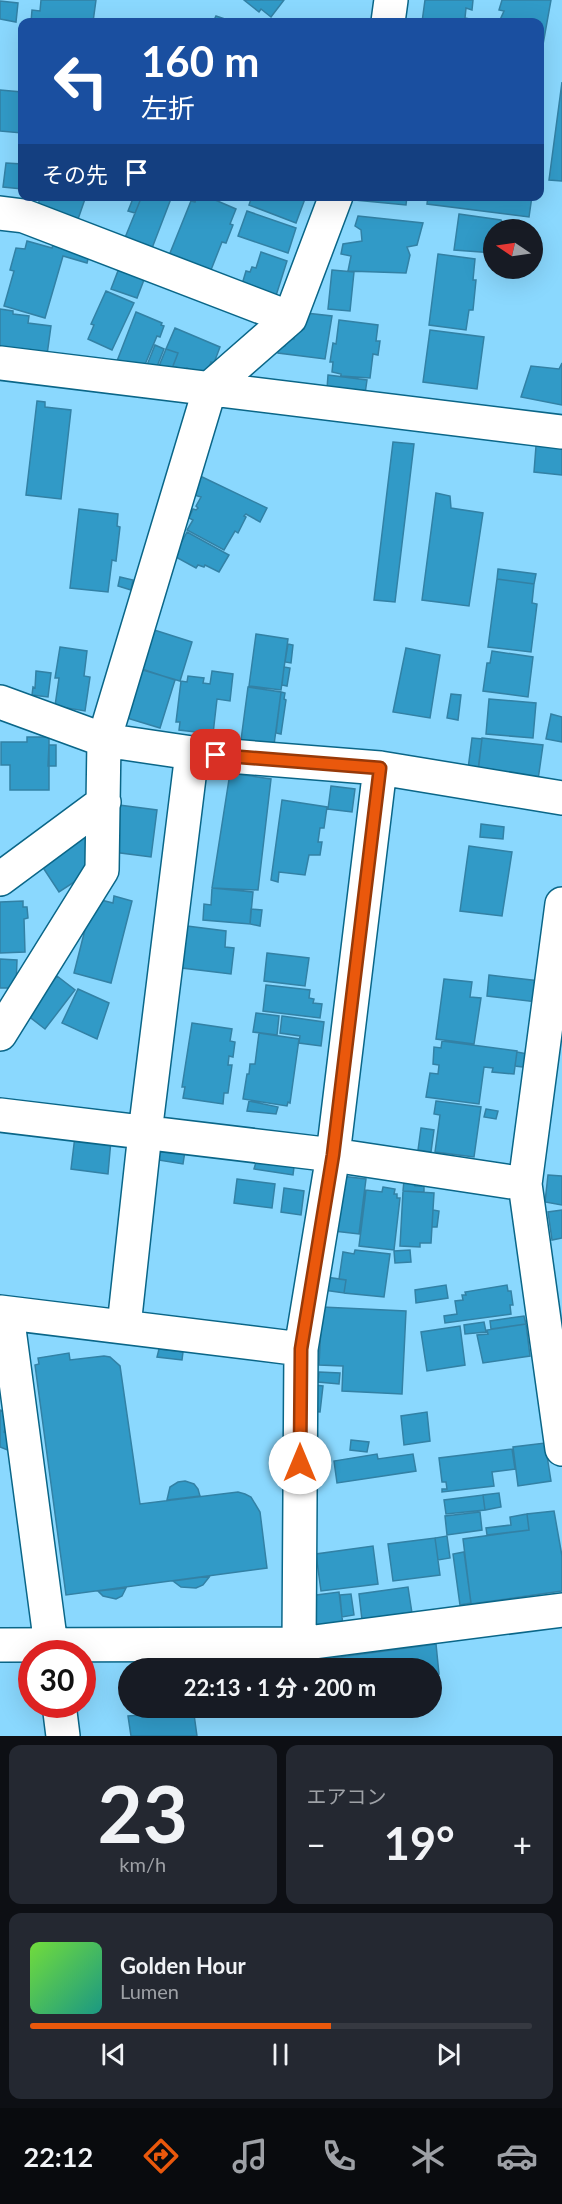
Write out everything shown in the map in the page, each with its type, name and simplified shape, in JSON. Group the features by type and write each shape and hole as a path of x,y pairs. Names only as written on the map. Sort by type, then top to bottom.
{"street":[{"path":"389,18 391,0"},
{"path":"0,1034 102,870 104,740 210,388 290,318 334,201"},
{"path":"0,213 24,216 290,318"},
{"path":"0,363 562,432"},
{"path":"0,702 104,740 192,753 380,768 562,798"},
{"path":"124,1326 145,1133 192,753"},
{"path":"299,1644 301,1349 333,1155 380,768"},
{"path":"0,879 104,802"},
{"path":"562,904 525,1184 562,1449"},
{"path":"0,1115 333,1155 525,1184"},
{"path":"50,1640 4,1313 301,1349"},
{"path":"96,1648 299,1644 562,1610"},
{"path":"0,1645 18,1646"},
{"path":"61,1718 63,1736"}],"building":[{"path":"41,0 96,0 94,18 31,18 32,10 40,11"},
{"path":"244,0 284,0 271,17 261,9 259,12"},
{"path":"425,0 473,0 472,10 466,8 465,18 423,18"},
{"path":"502,0 551,0 544,39 544,18 501,18 504,11 499,10"},
{"path":"0,1 18,3 16,22 0,19"},
{"path":"562,82 562,181 549,180"},
{"path":"0,90 18,92 18,133 0,131"},
{"path":"6,163 18,164 18,189 3,187"},
{"path":"39,201 84,201 76,225 36,210"},
{"path":"132,201 140,201 135,213 128,211"},
{"path":"140,201 170,201 149,256 122,245"},
{"path":"191,201 218,201 236,209 226,243 222,242 209,275 168,258"},
{"path":"250,201 304,201 296,223 249,205"},
{"path":"365,201 406,201 406,205"},
{"path":"427,201 531,201 529,217 427,204"},
{"path":"247,211 296,228 288,253 238,236"},
{"path":"459,214 494,219 483,219 483,252 454,250"},
{"path":"358,216 423,223 417,245 407,247 410,255 406,273 348,271 351,256 341,254 343,244 362,241 361,230 355,226"},
{"path":"55,238 91,248 87,263 63,256 45,318 4,306 14,271 10,270 16,248 25,249 27,241 52,248"},
{"path":"261,252 287,261 274,302 240,291 246,271 250,272 252,267 256,268"},
{"path":"438,254 475,259 473,280 476,280 473,310 469,310 466,330 429,325"},
{"path":"121,263 147,272 137,298 111,289"},
{"path":"332,270 354,272 350,311 328,309"},
{"path":"106,291 134,303 112,350 88,339 94,325 91,324"},
{"path":"0,309 13,311 13,314 29,316 28,323 51,326 47,355 0,349"},
{"path":"136,312 164,326 160,337 157,336 144,367 130,366 117,361"},
{"path":"306,313 332,316 325,359 278,353 279,345 285,346 287,339 294,339 296,327 304,329"},
{"path":"339,320 378,325 376,341 380,341 378,355 373,354 370,378 341,376 341,374 332,372 333,362 330,362 333,343 336,344"},
{"path":"175,328 220,347 206,376 187,368 186,371 173,366 178,353 166,349"},
{"path":"430,330 484,337 477,389 423,382"},
{"path":"155,345 164,349 156,369 147,365"},
{"path":"166,349 178,353 171,371 159,366"},
{"path":"562,363 562,405 521,397 531,366 559,369"},
{"path":"328,375 367,380 365,394 327,389"},
{"path":"37,401 45,402 45,407 71,410 61,499 26,495"},
{"path":"393,442 414,444 395,602 374,600"},
{"path":"536,446 562,448 562,475 534,472"},
{"path":"198,475 267,508 260,522 246,514 238,533 235,531 224,550 187,530 193,520 189,518 193,509 198,508 196,506 201,497 191,494"},
{"path":"436,493 450,496 451,508 483,513 469,606 422,600"},
{"path":"79,509 118,514 117,526 120,527 116,561 112,560 108,592 70,588"},
{"path":"187,532 229,555 219,572 205,565 204,567 198,565 196,568 174,556"},
{"path":"498,569 536,574 534,584 497,579"},
{"path":"120,577 133,580 131,590 118,586"},
{"path":"497,579 534,584 532,603 537,604 531,652 488,647"},
{"path":"148,628 192,642 180,681 136,668"},
{"path":"256,634 288,639 281,690 249,686"},
{"path":"288,644 293,645 291,663 285,662"},
{"path":"60,647 87,651 84,676 90,677 85,711 55,706 59,678 55,678"},
{"path":"406,648 440,655 430,718 393,712"},
{"path":"492,651 533,657 528,697 483,691 487,663 490,663"},
{"path":"284,667 290,668 287,686 282,685"},
{"path":"142,669 175,680 160,728 127,718"},
{"path":"36,671 51,673 48,697 32,695 33,687 35,688"},
{"path":"212,671 233,674 230,701 217,699 213,734 179,730 180,722 176,722 181,681 187,682 188,676 204,678 203,683 210,684"},
{"path":"248,687 281,692 274,745 241,740"},
{"path":"281,692 285,693 284,699 286,700 281,734 276,733"},
{"path":"451,694 461,695 458,720 447,718"},
{"path":"489,699 536,703 533,738 486,734"},
{"path":"551,714 562,717 562,742 546,739"},
{"path":"27,737 49,737 49,790 10,790 10,765 1,765 1,742 27,742"},
{"path":"472,738 482,739 478,770 468,769"},
{"path":"482,738 543,745 538,780 478,773"},
{"path":"49,745 56,745 56,766 48,766"},
{"path":"230,773 271,779 258,890 212,888"},
{"path":"331,786 355,789 352,812 328,809"},
{"path":"282,800 327,807 324,828 320,828 318,842 322,842 320,855 309,855 305,875 279,872 278,882 271,880"},
{"path":"119,805 157,810 151,857 113,852"},
{"path":"481,824 504,827 503,839 480,837"},
{"path":"88,830 94,849 85,875 59,892 38,860"},
{"path":"469,846 512,852 502,916 460,911"},
{"path":"212,888 253,892 250,924 203,920 204,904 211,905"},
{"path":"114,896 132,901 111,983 74,973 93,898 113,903"},
{"path":"23,901 23,907 27,907 28,918 24,919 25,952 0,953 0,902"},
{"path":"251,909 262,910 260,926 250,924"},
{"path":"187,926 226,931 225,947 234,948 231,974 182,968"},
{"path":"267,953 309,958 305,986 264,981"},
{"path":"0,959 17,960 16,988 0,988"},
{"path":"489,975 540,981 537,1002 487,996"},
{"path":"57,976 75,990 45,1029 27,1015"},
{"path":"444,979 472,982 470,997 481,998 474,1044 436,1039"},
{"path":"266,985 310,990 309,998 314,999 313,1003 322,1004 320,1018 263,1011"},
{"path":"78,989 109,1003 97,1039 62,1023"},
{"path":"256,1013 279,1016 277,1035 253,1032"},
{"path":"282,1016 324,1022 321,1046 299,1043 300,1036 280,1033"},
{"path":"192,1023 232,1029 230,1041 235,1042 233,1057 229,1056 228,1065 232,1065 228,1093 224,1093 223,1104 183,1098 185,1087 182,1087"},
{"path":"259,1033 299,1039 290,1103 288,1102 287,1106 243,1099 250,1064 255,1064"},
{"path":"442,1041 517,1051 514,1074 492,1072 493,1068 484,1067 479,1104 426,1097 430,1073 438,1074 439,1065 433,1064 434,1047 441,1048"},
{"path":"517,1052 533,1055 531,1068 515,1066"},
{"path":"249,1101 278,1107 276,1114 247,1111"},
{"path":"436,1101 481,1107 474,1157 435,1152 440,1115 434,1114"},
{"path":"486,1109 498,1111 496,1119 484,1117"},
{"path":"421,1128 434,1130 431,1152 418,1150"},
{"path":"75,1136 111,1140 108,1174 71,1169"},
{"path":"160,1147 185,1151 183,1164 158,1160"},
{"path":"256,1162 294,1167 293,1175 254,1169"},
{"path":"548,1175 562,1176 562,1205 545,1202"},
{"path":"341,1176 366,1179 359,1234 334,1231"},
{"path":"237,1179 275,1184 272,1208 234,1203"},
{"path":"404,1180 415,1181 415,1186 424,1186 424,1192 403,1191"},
{"path":"383,1187 395,1189 394,1194 400,1198 394,1250 359,1246 366,1190 382,1192"},
{"path":"284,1188 304,1191 301,1215 281,1212"},
{"path":"403,1191 434,1193 431,1243 420,1243 420,1247 400,1246"},
{"path":"433,1210 439,1211 437,1227 432,1227"},
{"path":"562,1210 562,1238 552,1240 548,1212"},
{"path":"355,1250 390,1254 384,1297 344,1293 346,1280 339,1279 343,1252 354,1254"},
{"path":"410,1250 411,1262 395,1263 394,1251"},
{"path":"326,1277 346,1280 344,1293 324,1290"},
{"path":"446,1285 448,1298 416,1303 415,1290"},
{"path":"507,1285 508,1291 511,1291 513,1305 510,1305 511,1314 445,1323 444,1316 457,1314 455,1301 463,1300 462,1295 466,1295 465,1292"},
{"path":"322,1307 406,1311 402,1394 342,1391 343,1366 319,1365"},
{"path":"524,1316 526,1324 491,1329 490,1321"},
{"path":"484,1322 486,1332 465,1334 464,1325"},
{"path":"526,1324 530,1356 483,1363 477,1335 488,1334 487,1330"},
{"path":"460,1326 465,1365 427,1371 421,1332"},
{"path":"159,1349 183,1352 182,1360 157,1357"},
{"path":"69,1353 70,1360 104,1356 110,1357 120,1366 140,1504 238,1492 251,1497 260,1512 267,1568 66,1595 35,1365 39,1364 38,1358"},
{"path":"319,1372 340,1373 339,1384 318,1382"},
{"path":"314,1385 323,1386 320,1412 311,1411"},
{"path":"0,1410 11,1414 4,1432 13,1435 10,1451 0,1447"},
{"path":"427,1412 430,1441 404,1445 401,1416"},
{"path":"351,1440 369,1442 367,1452 350,1450"},
{"path":"545,1443 551,1481 518,1486 513,1447"},
{"path":"512,1449 515,1469 492,1472 494,1486 442,1492 442,1489 447,1489 446,1482 442,1482 439,1458"},
{"path":"377,1454 378,1459 413,1454 416,1471 337,1483 334,1461"},
{"path":"185,1481 194,1484 200,1496 167,1500 170,1487"},
{"path":"499,1493 501,1507 485,1510 483,1495"},
{"path":"483,1495 485,1510 446,1514 444,1500"},
{"path":"554,1511 562,1556 562,1591 471,1604 463,1539 529,1530 527,1514"},
{"path":"480,1512 482,1530 447,1535 445,1516"},
{"path":"527,1514 529,1530 487,1535 486,1528 511,1525 510,1517"},
{"path":"447,1536 450,1558 438,1560 435,1538"},
{"path":"435,1538 440,1575 393,1581 388,1544"},
{"path":"373,1546 378,1584 321,1591 316,1554"},
{"path":"464,1552 471,1603 460,1605 453,1554"},
{"path":"210,1576 203,1585 196,1588 181,1587 173,1581"},
{"path":"408,1587 412,1613 362,1620 359,1594"},
{"path":"126,1588 122,1596 116,1599 103,1596 98,1591"},
{"path":"339,1592 343,1625 311,1629 309,1596"},
{"path":"351,1594 354,1615 342,1617 340,1595"},
{"path":"436,1644 437,1658 333,1658"},
{"path":"128,1718 195,1718 197,1736 131,1736"}],"route":[{"path":"216,755 380,768 333,1155 301,1349 300,1463"}]}
